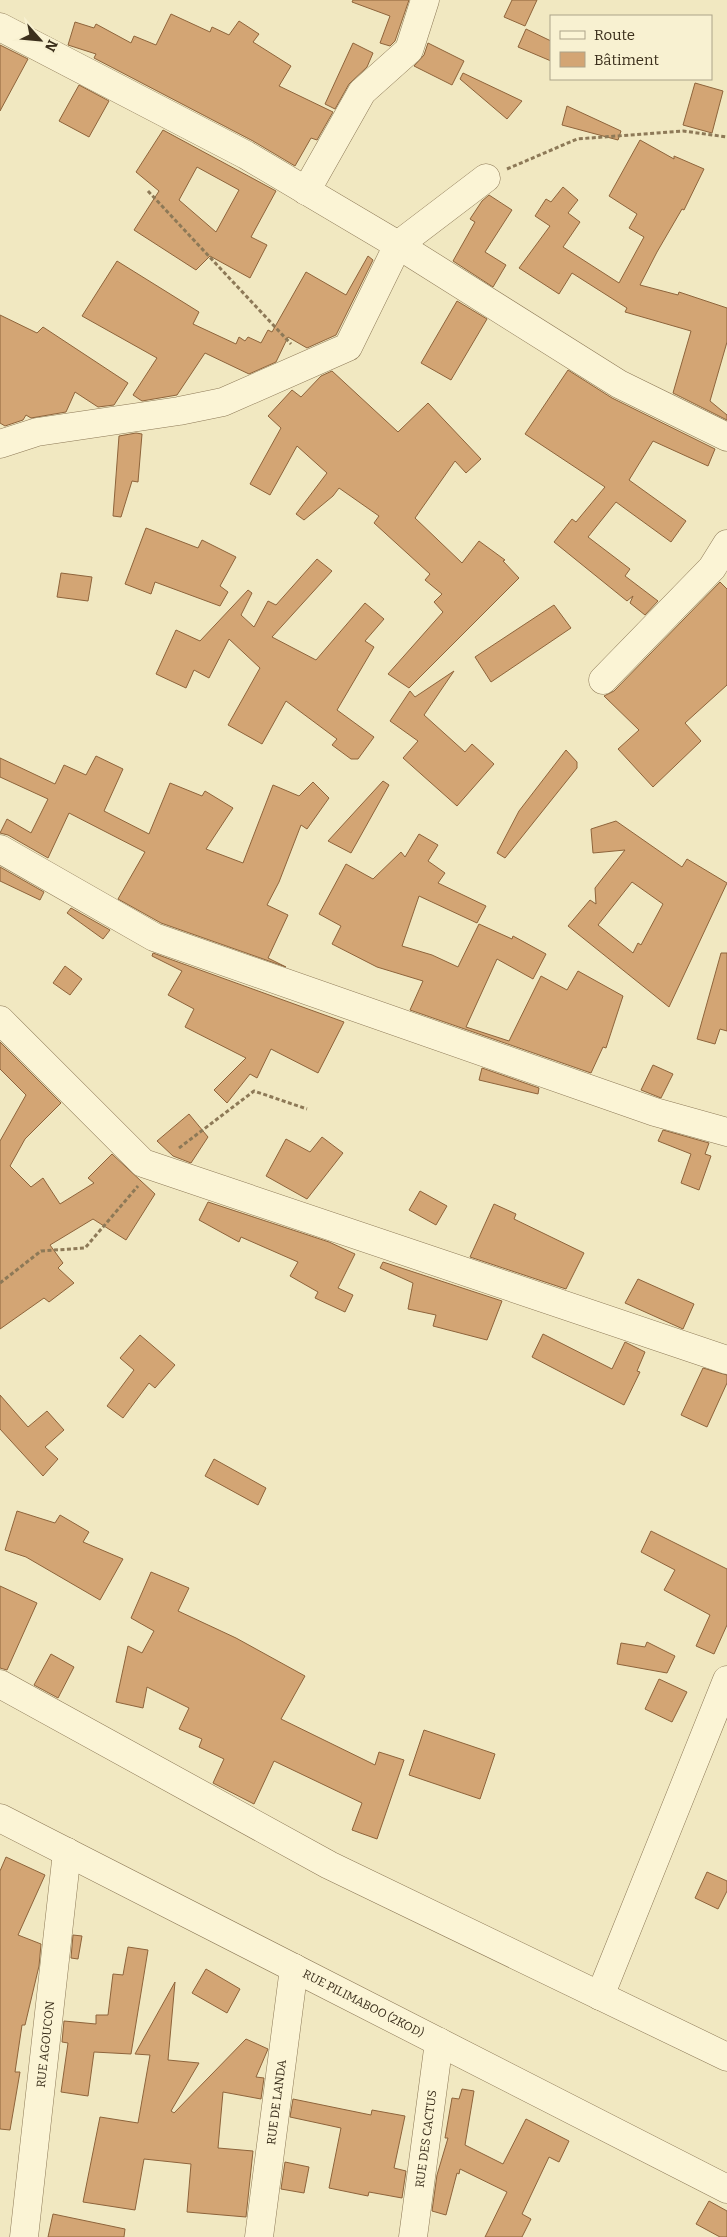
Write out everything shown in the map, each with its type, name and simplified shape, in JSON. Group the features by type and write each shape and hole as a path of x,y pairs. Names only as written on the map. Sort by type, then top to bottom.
{"street":[{"path":"306,191 362,92 409,50 425,0"},
{"path":"0,27 246,155 398,245 620,384 727,437"},
{"path":"0,444 37,432 179,411 223,402 348,347 398,245 486,178"},
{"path":"604,680 712,568 727,544"},
{"path":"0,849 154,938 655,1112 727,1132"},
{"path":"0,1020 143,1163 727,1360"},
{"path":"600,1996 727,1680"},
{"path":"0,1684 329,1865 727,2057"},
{"name":"RUE PILIMABOO (2KOD)","path":"0,1818 727,2189"},
{"name":"RUE AGOUCON","path":"24,2237 67,1852"},
{"name":"RUE DE LANDA","path":"259,2237 294,1968"},
{"name":"RUE DES CACTUS","path":"413,2237 438,2042"}],"path":[{"path":"486,178 577,139 683,131 727,137"},
{"path":"148,191 310,364"}],"building":[{"path":"353,0 409,0 395,41 390,46 380,43 390,16 352,2"},
{"path":"512,0 537,0 525,26 504,17"},
{"path":"171,14 210,32 212,27 229,35 239,21 259,34 253,42 291,66 279,86 333,112 317,140 311,138 295,166 253,141 94,58 96,54 68,45 75,22 94,28 96,24 131,43 134,36 156,45"},
{"path":"526,29 550,41 550,61 518,47"},
{"path":"353,43 373,53 367,67 349,84 335,109 325,104"},
{"path":"428,43 464,61 452,85 414,66 424,55"},
{"path":"0,45 28,59 0,111"},
{"path":"463,73 522,101 507,119 460,79"},
{"path":"695,83 723,91 712,133 683,125"},
{"path":"79,85 109,101 89,137 59,121"},
{"path":"567,106 621,131 618,140 562,125"},
{"path":"163,130 276,191 251,237 267,245 250,278 210,256 196,270 134,230 159,191 136,172","holes":["197,167 239,190 216,232 179,200"]},
{"path":"640,140 674,159 674,156 704,169 684,210 682,209 640,285 678,295 679,292 727,308 727,342 710,401 727,415 727,420 673,393 691,331 625,312 627,308 572,273 559,294 519,268 550,226 535,216 546,199 551,202 563,187 578,200 568,213 580,222 563,247 619,283 644,237 629,228 637,214 609,196"},
{"path":"489,195 512,210 485,252 506,265 493,287 453,261 475,222 470,219 482,201"},
{"path":"368,256 373,260 336,335 307,348 288,337 276,362 249,374 205,353 177,395 142,401 133,395 157,358 82,316 117,261 199,312 193,324 236,344 239,337 245,341 248,337 261,343 268,330 272,332 306,272 346,295"},
{"path":"457,301 487,319 451,380 421,363"},
{"path":"0,315 37,333 43,327 128,383 114,405 98,407 75,392 66,412 31,418 26,415 23,420 5,426 0,423"},
{"path":"568,370 612,398 715,449 708,466 653,441 629,480 686,521 671,542 616,502 588,537 630,569 625,576 658,601 645,615 630,603 633,596 627,601 554,542 572,519 576,522 605,487 525,434"},
{"path":"332,371 398,432 428,403 481,459 466,473 455,461 415,518 462,563 479,541 505,560 503,561 519,578 409,688 388,674 443,612 434,602 442,594 425,580 430,574 374,523 379,516 339,488 333,496 304,520 296,514 327,473 297,446 270,495 250,484 281,428 268,416 292,390 301,397 321,376"},
{"path":"136,433 142,434 138,482 132,481 121,517 113,516 119,436"},
{"path":"146,528 198,548 202,540 236,557 220,586 228,592 220,606 155,582 151,594 125,584"},
{"path":"317,559 332,571 272,637 316,660 365,603 384,619 365,641 374,647 337,710 374,737 358,759 351,759 332,745 337,739 286,701 262,744 228,725 260,668 229,639 209,678 194,670 186,688 156,674 176,630 200,641 248,590 252,593 241,615 254,627 268,601 276,605"},
{"path":"61,573 92,577 88,601 57,597"},
{"path":"720,582 727,589 727,685 685,723 701,741 653,787 618,749 639,730 604,696 614,691"},
{"path":"554,605 571,628 491,682 475,657"},
{"path":"454,671 424,715 465,752 472,744 494,764 457,806 403,758 418,741 390,721 410,691 415,697"},
{"path":"566,750 577,762 577,768 505,858 497,853 519,811"},
{"path":"96,756 123,769 104,811 149,834 170,783 202,796 205,791 233,808 206,849 243,863 273,785 299,796 313,782 329,798 307,829 301,825 279,882 267,905 288,915 268,958 286,967 161,923 118,899 145,852 69,813 48,858 8,835 0,833 7,819 31,833 48,799 0,777 0,758 55,784 64,765 86,775"},
{"path":"383,781 389,785 351,853 328,841"},
{"path":"616,821 682,867 687,859 727,883 669,1007 568,926 590,900 596,904 595,888 625,850 593,853 591,829","holes":["632,882 663,904 641,945 638,943 633,953 598,925"]},
{"path":"419,834 438,845 428,861 445,873 438,883 486,906 477,923 419,896 402,946 432,955 458,967 479,924 512,939 513,936 546,954 533,979 497,959 466,1027 509,1041 541,976 567,990 578,971 623,996 606,1048 603,1047 591,1073 410,1010 423,981 377,967 332,944 341,926 319,914 346,864 373,879 401,852 405,857"},
{"path":"0,867 44,892 40,900 0,881"},
{"path":"71,908 110,930 103,939 67,913"},
{"path":"153,953 344,1022 318,1073 271,1049 257,1078 250,1074 227,1103 214,1090 246,1058 185,1027 194,1009 168,995 182,971 152,956"},
{"path":"721,953 727,953 727,1031 720,1029 715,1044 697,1039"},
{"path":"65,966 82,979 70,995 53,983"},
{"path":"0,1042 61,1103 25,1139 10,1166 31,1187 43,1178 60,1204 94,1183 88,1178 112,1154 155,1194 126,1240 93,1219 50,1245 63,1263 58,1268 74,1283 49,1302 44,1298 0,1329 0,1141 26,1095 0,1069"},
{"path":"653,1065 673,1074 661,1098 641,1090"},
{"path":"482,1068 539,1088 538,1094 479,1080"},
{"path":"189,1114 208,1137 191,1163 173,1156 157,1141"},
{"path":"663,1130 709,1143 705,1154 711,1156 699,1190 681,1183 691,1154 658,1141"},
{"path":"322,1137 343,1153 307,1199 266,1176 286,1139 310,1152"},
{"path":"420,1191 447,1206 436,1225 409,1210"},
{"path":"208,1202 329,1242 355,1254 338,1288 353,1295 345,1312 315,1298 318,1292 290,1276 298,1262 241,1237 239,1242 199,1220"},
{"path":"494,1204 516,1214 514,1219 584,1253 566,1289 470,1257"},
{"path":"383,1262 502,1301 487,1340 433,1326 436,1315 408,1309 413,1283 380,1268"},
{"path":"638,1279 694,1304 683,1329 625,1303"},
{"path":"543,1334 612,1369 625,1342 645,1352 637,1371 640,1372 624,1405 532,1357"},
{"path":"140,1335 175,1365 155,1388 149,1383 123,1418 107,1406 134,1370 120,1358"},
{"path":"703,1368 727,1375 727,1383 707,1427 681,1415"},
{"path":"0,1395 28,1427 47,1411 64,1430 45,1447 58,1459 43,1476 0,1429"},
{"path":"214,1459 266,1488 258,1505 205,1476"},
{"path":"17,1511 55,1523 60,1515 89,1532 83,1542 123,1559 100,1600 26,1557 5,1550"},
{"path":"651,1531 727,1569 727,1625 714,1654 696,1646 710,1615 664,1590 675,1570 641,1552"},
{"path":"151,1572 189,1588 178,1611 236,1638 305,1676 281,1719 375,1765 379,1752 404,1760 377,1839 352,1830 362,1803 274,1761 254,1804 213,1783 224,1759 199,1747 202,1739 179,1729 189,1708 147,1687 143,1708 116,1702 128,1646 142,1653 154,1631 131,1618"},
{"path":"0,1586 37,1603 7,1670 0,1668"},
{"path":"647,1642 675,1656 667,1673 617,1664 621,1643 645,1647"},
{"path":"51,1654 74,1667 58,1698 34,1685"},
{"path":"659,1679 687,1692 672,1722 645,1709"},
{"path":"424,1730 495,1754 480,1799 409,1775"},
{"path":"6,1857 45,1875 18,1935 41,1944 39,1966 25,2025 22,2025 15,2072 20,2072 10,2130 0,2129 0,1871"},
{"path":"707,1872 727,1881 727,1891 718,1909 695,1898"},
{"path":"73,1935 82,1936 78,1959 71,1958"},
{"path":"128,1947 148,1950 131,2054 94,2052 88,2096 61,2092 68,2043 62,2042 64,2021 96,2024 96,2015 108,2015 113,1974 123,1975"},
{"path":"206,1969 240,1989 227,2013 192,1993"},
{"path":"175,1982 168,2060 199,2063 171,2111 174,2113 246,2039 268,2049 256,2077 264,2078 261,2099 223,2092 218,2148 253,2151 246,2217 187,2212 191,2164 144,2159 135,2210 83,2202 100,2117 138,2123 150,2055 135,2054"},
{"path":"462,2089 474,2091 465,2145 503,2164 526,2119 569,2141 559,2162 549,2157 522,2214 531,2219 522,2237 485,2237 507,2192 460,2169 459,2174 457,2173 446,2215 432,2211 437,2175 448,2138 445,2138 452,2098 459,2099"},
{"path":"293,2099 371,2115 372,2110 405,2116 394,2168 406,2171 402,2198 369,2192 368,2196 329,2188 341,2128 290,2117"},
{"path":"285,2162 309,2167 304,2193 281,2189"},
{"path":"709,2201 727,2211 727,2237 720,2237 696,2224"},
{"path":"53,2214 125,2229 124,2237 48,2237"}]}
